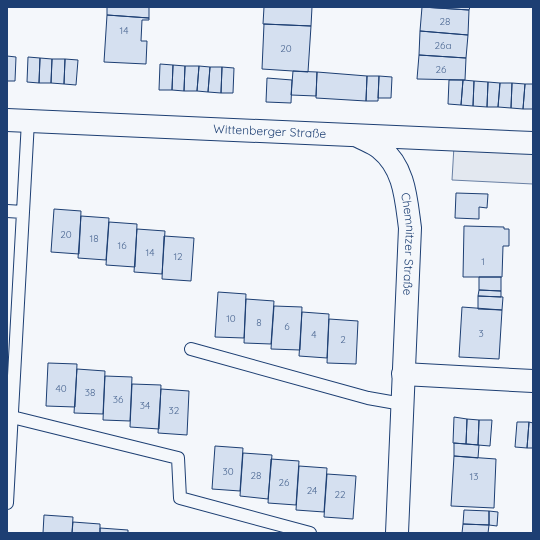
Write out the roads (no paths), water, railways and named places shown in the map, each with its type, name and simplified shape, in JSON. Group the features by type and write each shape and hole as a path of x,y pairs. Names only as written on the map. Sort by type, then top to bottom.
{"street":[{"name":"Wittenberger Straße","path":"18,121 533,143"},
{"name":"Chemnitzer Straße","path":"357,135 380,148 396,165 406,192 410,228 402,374 398,533"},
{"path":"402,374 533,381"}],"lane":[{"path":"7,503 23,212 18,121"},
{"path":"7,211 23,212"},
{"path":"191,349 368,398 402,404"},
{"path":"12,417 178,458 180,498 310,533"}]}
